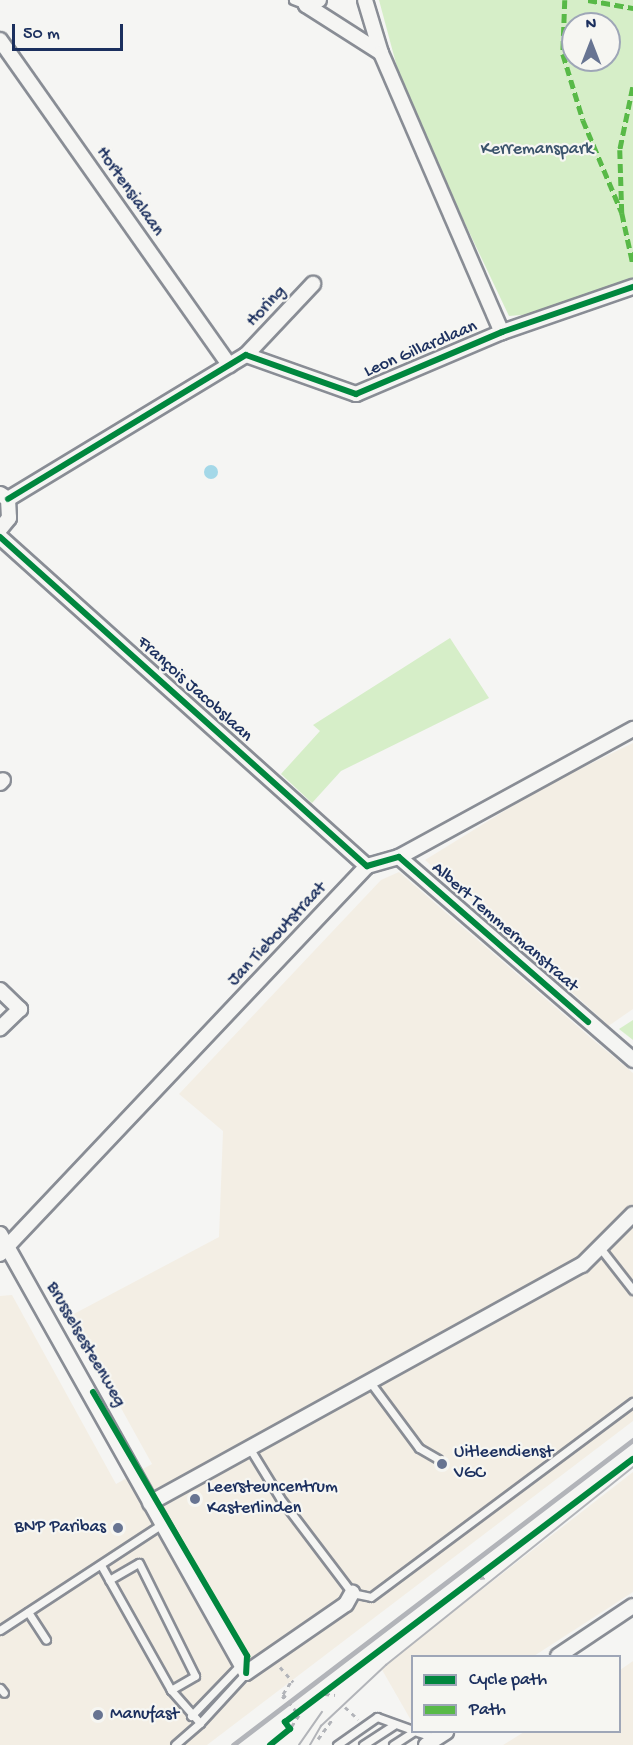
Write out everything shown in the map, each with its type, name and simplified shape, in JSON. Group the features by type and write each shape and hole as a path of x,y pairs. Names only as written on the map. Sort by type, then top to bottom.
{"street":[{"name":"Leon Gillardlaan","path":"365,0 381,53 502,332"},
{"path":"313,2 381,53"},
{"name":"Hortensialaan","path":"0,40 229,365"},
{"name":"Horing","path":"246,355 313,284"},
{"name":"Leon Gillardlaan","path":"246,355 356,394 502,332 633,287"},
{"path":"0,529 9,518 4,496 246,355"},
{"name":"François Jacobslaan","path":"0,537 367,866"},
{"path":"367,866 399,857 633,729"},
{"name":"Albert Temmermanstraat","path":"399,857 633,1060"},
{"name":"Jan Tieboutstraat","path":"2,1245 367,866"},
{"path":"0,990 20,1009 0,1028"},
{"path":"150,1503 582,1265 601,1249 633,1214"},
{"name":"Brusselsesteenweg","path":"2,1245 136,1475 244,1668"},
{"path":"244,1668 346,1604 352,1593"},
{"path":"560,1655 633,1606"}],"lane":[{"path":"292,0 313,2"},
{"path":"601,1249 633,1290"},
{"path":"370,1382 419,1448 438,1460"},
{"path":"250,1449 280,1498 352,1593 371,1597 633,1402"},
{"path":"0,1630 102,1567 162,1524"},
{"path":"109,1580 139,1563 195,1676 171,1690"},
{"path":"102,1567 171,1690 191,1716 200,1723"},
{"path":"28,1612 46,1640"},
{"path":"191,1716 244,1668"},
{"path":"175,1745 200,1723 244,1668"},
{"path":"337,1745 377,1718 411,1730"},
{"path":"363,1745 395,1724"},
{"path":"393,1745 411,1733"},
{"path":"420,1733 436,1738"}],"path":[{"path":"299,1713 290,1729 285,1722 633,1459"},
{"path":"478,1578 488,1577"},
{"path":"274,1671 282,1666 293,1681 283,1696 299,1713"},
{"path":"323,1694 334,1695"},
{"path":"345,1707 361,1722"},
{"path":"318,1739 332,1720"}],"shaded area":[{"path":"633,743 633,1009 591,1038 606,1023 425,860 545,786"},
{"path":"399,872 633,1073 633,1421 207,1745 0,1745 0,1296 12,1295 116,1484 152,1464 70,1316 219,1237 223,1131 179,1094 381,880"},
{"path":"633,1472 633,1592 536,1655 411,1655 411,1720 381,1668"},
{"path":"633,1661 633,1745 503,1745 522,1733 621,1733 621,1669"}],"green space":[{"name":"Kerremanspark","path":"379,0 633,0 633,281 533,314 509,316 405,97"},
{"path":"450,638 489,698 341,771 312,803 281,774 320,731 313,725"},
{"path":"633,1020 633,1040 619,1029"}],"water":[{"path":"208,465 214,465 218,472 214,479 208,479 204,475 204,469"}],"tram line":[{"path":"310,1745 321,1726 386,1665 633,1467"},
{"path":"299,1745 322,1712"}],"railway":[{"path":"233,1745 633,1440"}],"marked path":[{"path":"565,0 563,54 583,120 622,213"},
{"path":"588,0 633,8"},
{"path":"633,87 620,150 622,213 633,264"}],"cycle path":[{"path":"8,499 246,355 356,394 502,332 633,287"},
{"path":"0,537 367,866 399,857 588,1022"},
{"path":"93,1392 247,1656 246,1673"},
{"path":"270,1745 290,1729 285,1722 633,1459"}],"place":[{"name":"Uitleendienst VGC","path":"442,1464"},
{"name":"Leersteuncentrum Kasterlinden","path":"195,1499"},
{"name":"BNP Paribas","path":"118,1528"},
{"name":"Manufast","path":"98,1715"}]}
